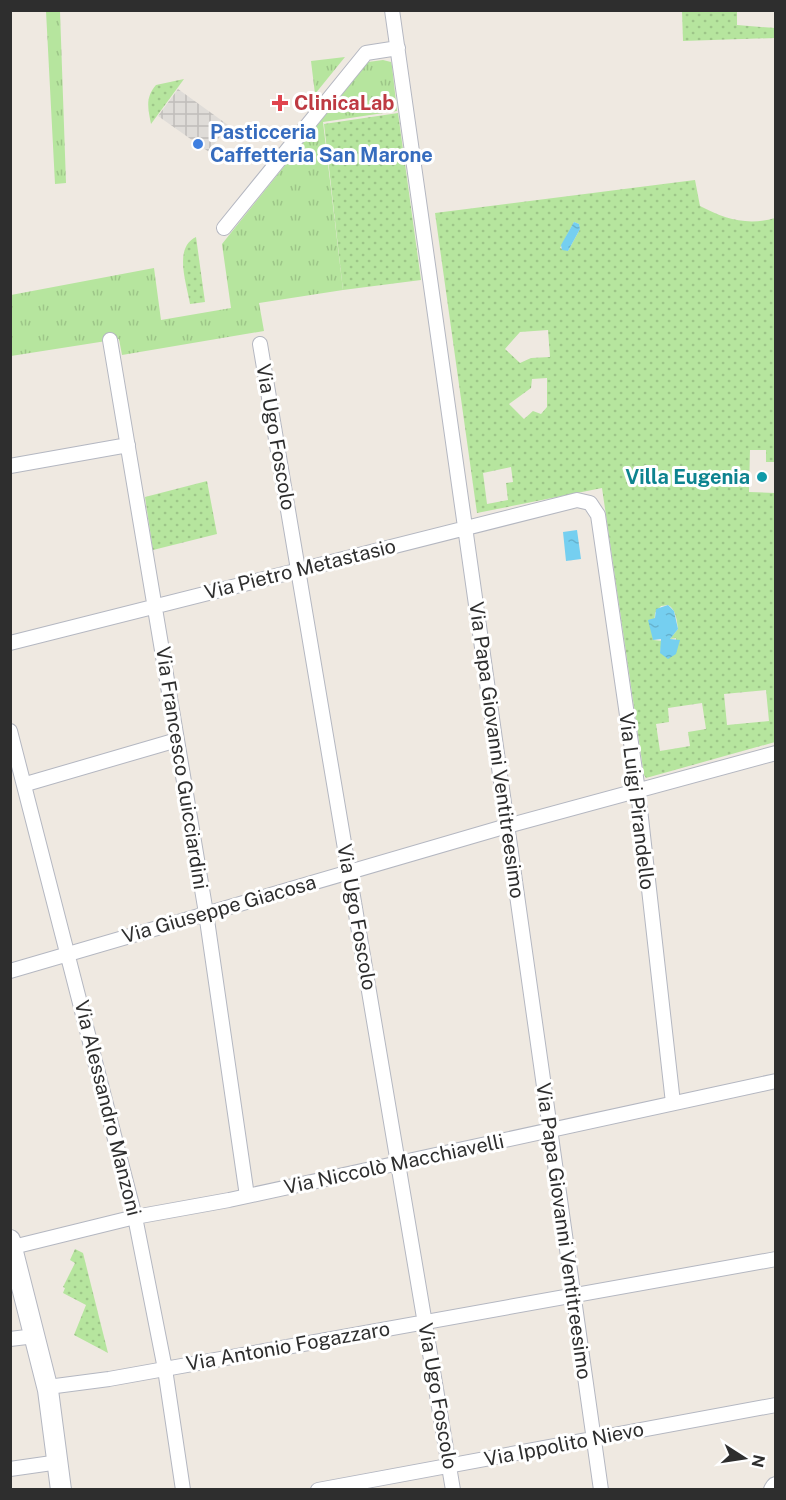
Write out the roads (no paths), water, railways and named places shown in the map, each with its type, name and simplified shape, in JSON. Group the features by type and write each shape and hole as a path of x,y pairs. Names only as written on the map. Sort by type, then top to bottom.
{"main road":[{"path":"12,1244 48,1387 61,1490"}],"street":[{"name":"Via Papa Giovanni Ventitreesimo","path":"392,10 601,1490"},
{"path":"225,228 366,53 398,48"},
{"name":"Via Francesco Guicciardini","path":"110,340 206,913 247,1196"},
{"name":"Via Ugo Foscolo","path":"260,344 453,1490"},
{"path":"10,466 128,445"},
{"name":"Via Pietro Metastasio","path":"10,643 465,527 577,500 590,503"},
{"name":"Via Luigi Pirandello","path":"590,503 598,514 638,790 673,1103"},
{"name":"Via Alessandro Manzoni","path":"10,731 26,784 135,1217 165,1369 183,1490"},
{"path":"26,784 177,740"},
{"name":"Via Giuseppe Giacosa","path":"10,971 507,826 776,753"},
{"name":"Via Niccolò Macchiavelli","path":"12,1244 135,1217 247,1196 776,1081"},
{"name":"Via Antonio Fogazzaro","path":"48,1387 165,1369 776,1259"},
{"path":"10,1339 35,1336"},
{"name":"Via Ippolito Nievo","path":"318,1490 776,1405"},
{"path":"10,1469 59,1462"}],"water":[{"path":"574,222 579,224 580,229 568,251 562,250 561,245"},
{"path":"577,530 581,559 566,561 563,532"},
{"path":"668,605 674,611 678,629 670,639 680,640 676,654 668,659 660,653 661,639 653,640 648,620 655,618 656,609"}],"place":[{"name":"ClinicaLab","path":"280,103"},
{"name":"Pasticceria Caffetteria San Marone","path":"198,144"},
{"name":"Villa Eugenia","path":"762,477"}]}
